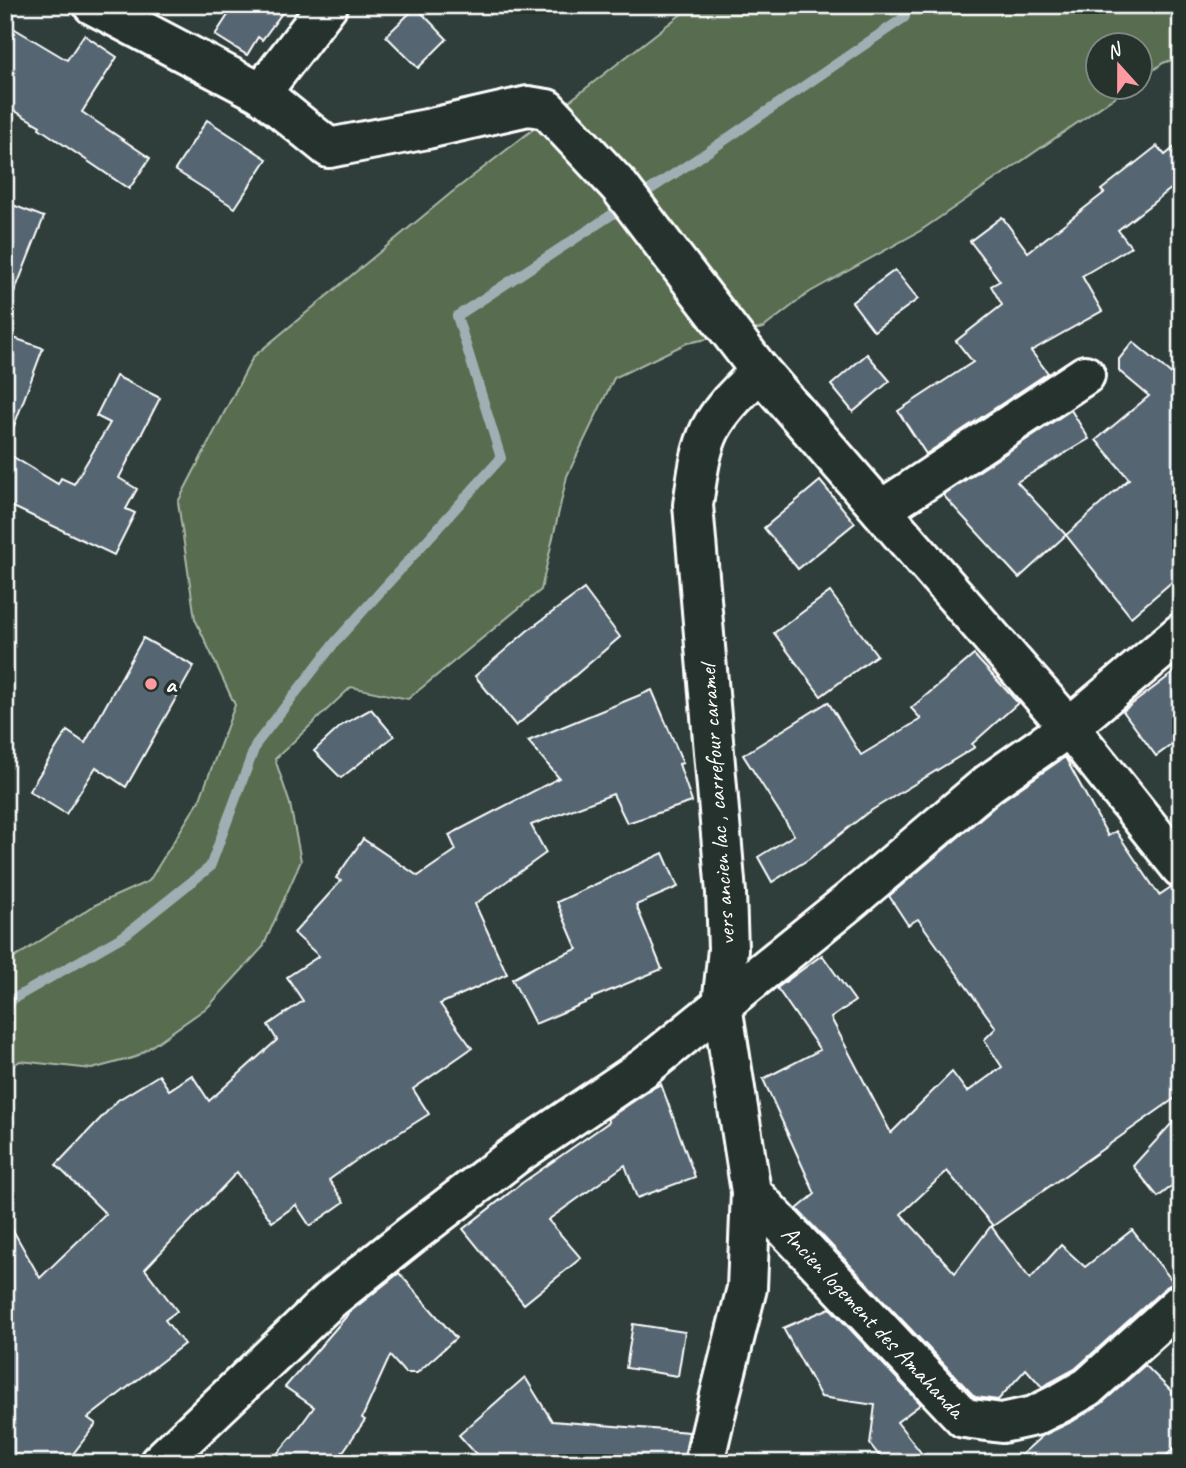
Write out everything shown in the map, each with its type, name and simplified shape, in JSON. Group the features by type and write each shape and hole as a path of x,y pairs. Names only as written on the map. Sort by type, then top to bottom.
{"street":[{"path":"93,5 261,93 329,148 528,106 547,109 619,186 760,372 1069,727 1181,867"},
{"path":"261,93 328,5"},
{"name":"vers ancien lac , carrefour caramel","path":"704,1463 747,1288 751,1192 722,1005 729,949 726,892 693,505 700,457 711,429 734,398 760,372"},
{"path":"881,510 1085,375"},
{"path":"159,1463 331,1299 504,1164 645,1067 988,784 1069,727 1181,633"},
{"name":"Ancien logement des Amahanda","path":"751,1192 964,1418 1002,1423 1034,1416 1062,1402 1088,1387 1181,1303"}],"green space":[{"path":"693,5 1181,5 1181,57 1163,63 1154,70 1154,32 1084,32 1084,102 1108,102 920,231 810,292 763,328 687,343 614,378 567,476 541,590 408,699 351,687 275,759 290,804 301,861 263,947 209,1006 136,1057 92,1069 20,1061 5,1071 5,964 95,905 149,881 200,799 235,705 195,619 178,502 253,357 451,193"}],"building":[{"path":"214,5 288,5 262,40 258,37 247,55 215,35 228,15"},
{"path":"416,7 447,39 418,68 386,36"},
{"path":"5,23 67,60 84,35 117,57 82,112 150,158 129,189 39,128 40,126 5,105"},
{"path":"207,120 267,159 235,208 175,170"},
{"path":"1181,142 1181,181 1118,230 1131,247 1082,276 1102,311 1031,351 1048,373 926,454 898,411 973,362 956,341 1002,305 991,286 1000,281 970,241 1002,217 1028,252 1104,193 1101,190 1157,146 1165,155"},
{"path":"5,202 44,217 7,311 5,311"},
{"path":"895,270 918,299 874,331 852,302"},
{"path":"5,335 43,348 8,442 5,442"},
{"path":"1133,342 1174,376 1181,370 1181,574 1131,617 1066,535 1129,479 1096,440 1149,396 1119,371 1119,359"},
{"path":"867,354 890,381 853,412 831,385"},
{"path":"116,376 160,398 119,478 137,489 126,509 135,513 114,555 5,503 5,452 58,484 61,478 74,484 110,423 96,416"},
{"path":"1071,410 1089,439 1017,482 1066,535 1019,578 943,495"},
{"path":"820,481 855,523 798,569 764,528"},
{"path":"584,589 620,637 516,726 475,676 527,631"},
{"path":"830,592 877,655 821,696 774,633"},
{"path":"143,638 194,666 126,787 96,767 66,814 29,791 67,731 85,743"},
{"path":"974,655 1018,703 972,744 975,747 867,813 809,859 772,882 758,857 794,835 743,755 828,702 861,755 921,719 911,708"},
{"path":"1181,667 1181,738 1156,756 1123,711"},
{"path":"652,690 683,763 679,764 692,802 627,823 613,794 531,825 546,853 475,904 507,974 440,1004 472,1048 413,1089 429,1114 329,1180 344,1202 310,1226 296,1205 272,1222 237,1172 145,1269 177,1311 165,1320 184,1344 88,1418 96,1424 66,1463 5,1463 5,1216 40,1278 106,1214 56,1165 118,1100 159,1075 169,1090 192,1075 209,1101 277,1040 268,1025 303,1001 287,977 319,956 294,933 341,881 336,878 363,839 418,876 456,850 449,835 559,778 528,741"},
{"path":"371,709 394,736 341,778 314,751 342,725"},
{"path":"1065,757 1108,836 1116,831 1159,895 1171,887 1181,889 1181,1094 993,1226 947,1171 901,1214 955,1273 991,1226 1030,1279 1061,1245 1085,1267 1132,1230 1174,1283 1166,1287 1075,1369 1042,1387 1026,1369 998,1400 975,1397 797,1209 815,1194 763,1079 820,1050 777,988 822,955 855,1001 831,1018 891,1133 952,1072 967,1092 1002,1067 984,1040 996,1028 918,919 908,925 889,896 1001,801"},
{"path":"663,853 678,887 636,905 662,969 535,1024 512,979 577,949 557,902"},
{"path":"661,1084 695,1177 637,1198 625,1165 548,1220 581,1258 524,1304 463,1229 522,1183 609,1122 607,1119"},
{"path":"1181,1113 1181,1179 1158,1197 1133,1166"},
{"path":"399,1273 456,1338 417,1373 405,1373 390,1356 362,1418 365,1420 335,1463 269,1463 314,1407 285,1387 351,1311"},
{"path":"830,1308 921,1404 897,1422 929,1463 885,1463 870,1444 875,1405 821,1397 783,1328"},
{"path":"633,1324 685,1332 678,1376 626,1368"},
{"path":"1145,1365 1181,1401 1181,1441 1159,1463 1012,1463 1042,1436 1102,1403"},
{"path":"525,1377 552,1421 689,1432 683,1463 484,1463 459,1435"}],"waterway":[{"path":"5,1010 13,999 125,935 210,867 256,744 336,641 501,458 457,316 706,153 905,17 905,5"}],"place":[{"name":"a","path":"151,684"}]}
